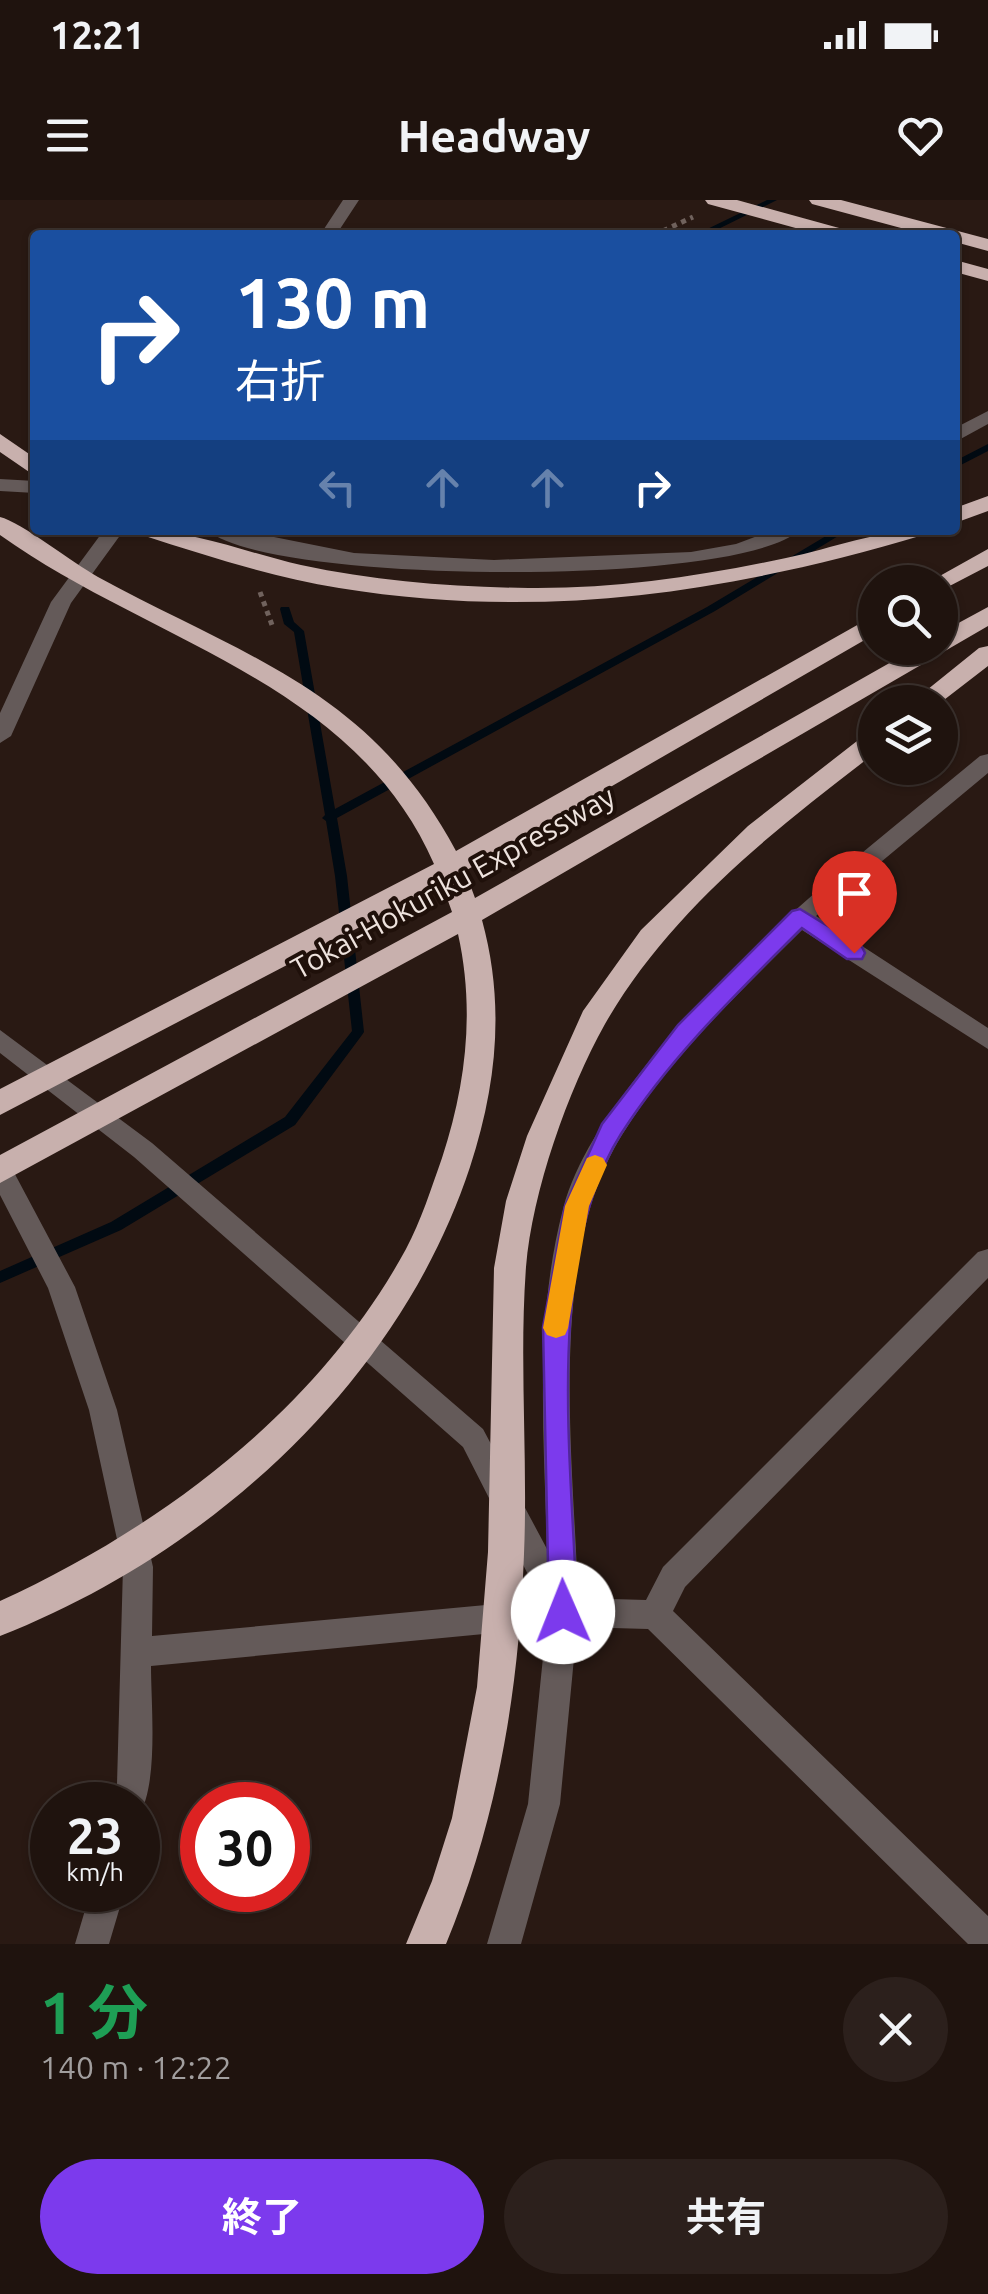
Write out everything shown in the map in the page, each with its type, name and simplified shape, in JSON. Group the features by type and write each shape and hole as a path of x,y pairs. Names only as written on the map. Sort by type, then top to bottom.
{"highway":[{"path":"715,200 825,230"},
{"path":"819,200 930,230"},
{"path":"960,238 988,245"},
{"path":"960,267 988,274"},
{"path":"0,441 30,466"},
{"path":"960,514 988,503"},
{"path":"0,524 44,555 261,667 337,720 370,750 430,826 462,897 483,992 484,1044 477,1096 461,1150 411,1271 324,1389 264,1450 189,1510 112,1562 0,1619"},
{"path":"165,535 246,562 309,576 442,593 518,596 668,588 740,577 808,563 899,535"},
{"path":"958,574 988,556"},
{"name":"Tokai-Hokuriku Expressway","path":"958,633 988,615"},
{"name":"Tokai-Hokuriku Expressway","path":"0,1103 412,889 858,632"},
{"path":"947,685 988,654"},
{"name":"Tokai-Hokuriku Expressway","path":"0,1170 425,940 904,665"},
{"path":"426,1944 472,1814 494,1706 505,1607 510,1267 524,1192 547,1122 592,1022 656,930 706,876 858,754"}],"street":[{"path":"331,230 351,200"},
{"path":"960,433 988,416"},
{"path":"0,484 30,487"},
{"path":"0,736 61,602 110,535"},
{"path":"235,535 277,547 353,560 495,567 721,555 780,535"},
{"path":"504,1944 544,1804 563,1612 556,1327 577,1206 610,1131 686,1031 800,917 988,761"},
{"path":"800,917 988,1040"},
{"path":"0,1039 143,1150 473,1438 563,1612"},
{"path":"0,1170 57,1280 103,1410 138,1567 132,1782"},
{"path":"655,1615 674,1577 988,1260"},
{"path":"137,1652 563,1612 655,1615 988,1940"},
{"path":"92,1944 101,1912"}],"waterway":[{"path":"710,230 773,200"},
{"path":"960,462 988,447"},
{"path":"331,816 711,609 835,535"},
{"path":"285,609 289,624 299,631 331,816"},
{"path":"0,1277 116,1226 290,1121 358,1032 331,816"}],"slow traffic":[{"path":"556,1328 577,1206 595,1165"}],"route":[{"path":"563,1612 556,1327 577,1206 610,1131 686,1031 800,917 854,953"}]}
